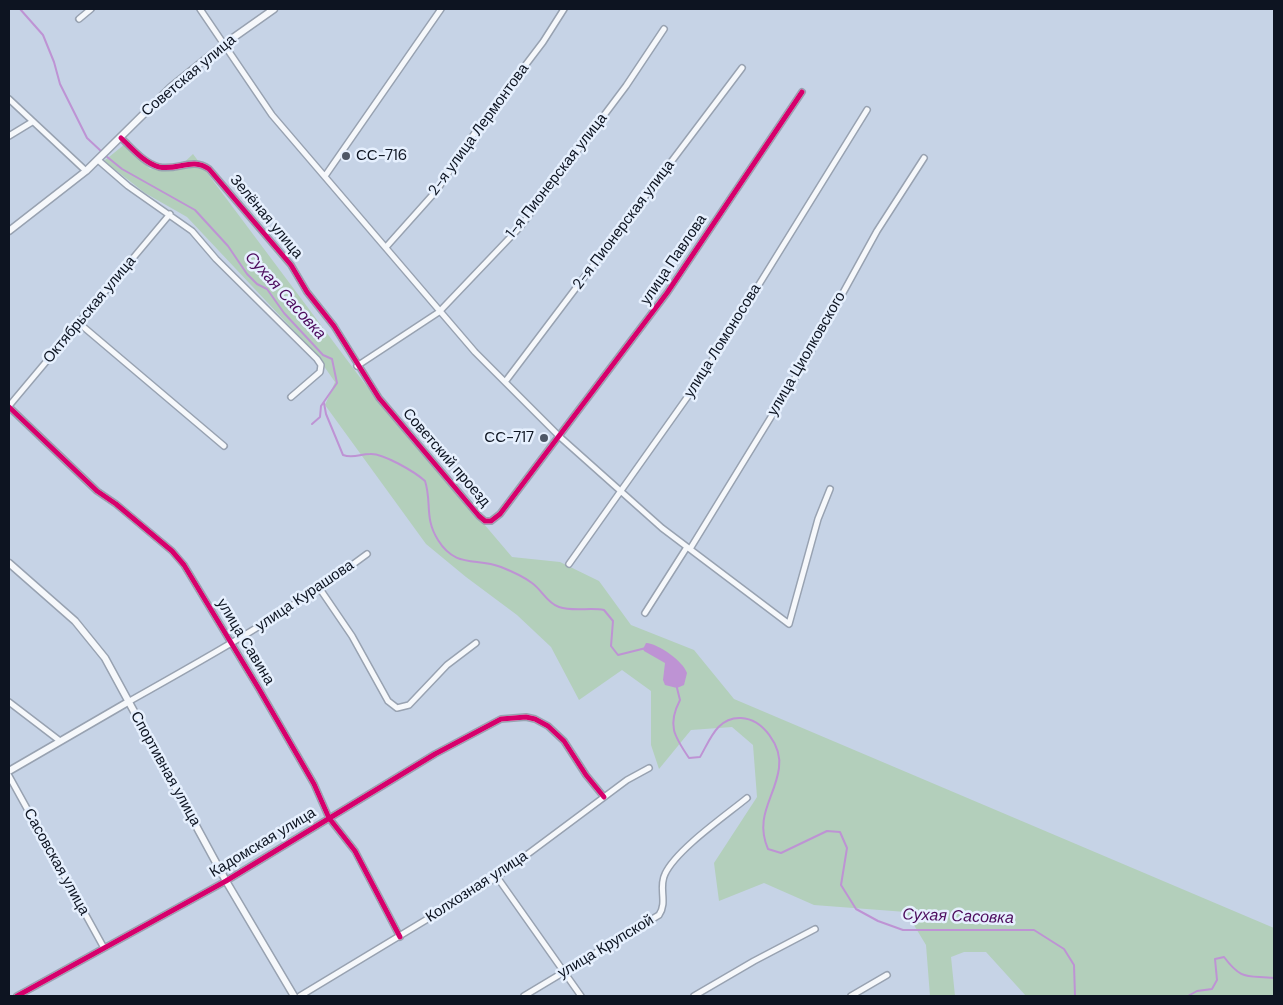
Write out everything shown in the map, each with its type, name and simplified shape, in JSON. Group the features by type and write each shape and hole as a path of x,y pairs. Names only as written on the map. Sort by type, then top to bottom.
{"street":[{"path":"79,20 91,9"},
{"path":"200,9 272,114 387,246 439,312 505,382 560,437 622,492 689,548 789,624 818,518 830,488"},
{"name":"Советская улица","path":"99,160 159,98 223,45 274,9"},
{"path":"325,176 441,9"},
{"name":"2-я улица Лермонтова","path":"387,246 437,190 480,126 543,42 564,9"},
{"name":"1-я Пионерская улица","path":"439,312 521,226 621,94 664,29"},
{"name":"2-я Пионерская улица","path":"505,382 742,68"},
{"name":"улица Павлова","path":"560,437 668,293 802,92"},
{"path":"9,99 86,171"},
{"name":"улица Ломоносова","path":"569,564 622,492 703,375 866,110"},
{"path":"9,136 32,122"},
{"name":"Зелёная улица","path":"121,138 141,156 157,166 167,167 198,163 209,169 291,265 312,299 342,339 357,366"},
{"name":"улица Циолковского","path":"645,614 689,548 806,360 877,231 924,158"},
{"path":"9,231 99,160 128,186 192,231 216,259 321,366 320,372 291,397"},
{"name":"Октябрьская улица","path":"9,407 170,214"},
{"path":"357,366 439,312"},
{"path":"80,324 224,446"},
{"name":"Советский проезд","path":"357,366 392,415 485,521 491,520 500,514 560,437"},
{"name":"улица Савина","path":"9,407 78,474 172,552 194,581 309,776 329,818 355,851 400,937"},
{"name":"улица Курашова","path":"9,771 231,644 320,589 367,554"},
{"name":"Спортивная улица","path":"9,563 75,622 91,638 105,658 226,880 294,996"},
{"path":"320,589 352,636 388,701 397,708 409,705 447,666 476,643"},
{"path":"9,702 60,741"},
{"name":"Кадомская улица","path":"18,996 226,880 435,754 501,719 515,717 535,719 554,732 564,740 586,775 604,797"},
{"name":"Колхозная улица","path":"300,996 497,877 604,797 648,768"},
{"name":"Сасовская улица","path":"9,776 104,948"},
{"name":"улица Крупской","path":"524,996 659,915 664,906 662,884 667,869 687,848 747,798"},
{"path":"497,877 581,996"},
{"path":"694,996 754,961 815,929"},
{"path":"851,996 887,975"}],"green space":[{"path":"125,144 150,169 175,171 193,154 365,384 512,557 560,562 599,581 631,625 694,650 734,699 1274,928 1274,996 1026,996 986,952 964,952 951,957 955,996 930,996 926,945 906,912 814,905 764,883 719,901 714,863 757,797 753,745 732,727 691,730 659,769 651,745 651,691 622,670 579,700 551,647 517,615 426,544 325,405 335,382 314,352 187,217 145,193 104,161"}],"shaded area":[{"path":"646,643 664,650 681,663 687,673 684,685 677,688 665,685 663,680 665,663 644,651"}],"waterway":[{"name":"Сухая Сасовка","path":"20,9 43,35 54,62 60,84 87,138 102,152"},
{"name":"Сухая Сасовка","path":"106,156 122,169 195,210 228,246 247,274 257,284 267,289 284,313 323,355 332,359 337,383 321,406 320,417 312,424"},
{"name":"Сухая Сасовка","path":"324,403 326,414 343,455 370,454 383,457 407,468 425,481 431,524 438,540 452,555 467,561 492,564 517,574 532,583 551,603 559,607 604,610 613,621 611,646 618,655 646,648"},
{"name":"Сухая Сасовка","path":"677,688 680,700 674,717 674,730 679,743 689,758 700,757 720,725 733,719 741,718 757,723 774,743 779,760 779,768 764,817 764,837 768,849 781,853 827,831 840,832 847,848 841,885 856,909 878,921 903,930 1034,930 1064,949 1074,965 1075,996"},
{"name":"Сухая Сасовка","path":"1188,996 1197,991 1212,989 1217,980 1215,959 1224,957 1230,965 1241,973 1274,978"}],"cycle path":[{"path":"121,138 143,159 159,167 166,168 197,164 209,169 291,265 307,292 334,326 379,398 479,516 485,521 491,521 500,514 667,293 802,92"},
{"path":"9,407 97,491 116,504 172,551 184,565 314,784 329,818 355,851 400,937"},
{"path":"17,996 226,881 435,754 501,719 526,717 535,719 548,726 564,741 586,775 604,797"}],"place":[{"name":"СС-716","path":"346,156"},
{"name":"СС-717","path":"544,438"}]}
